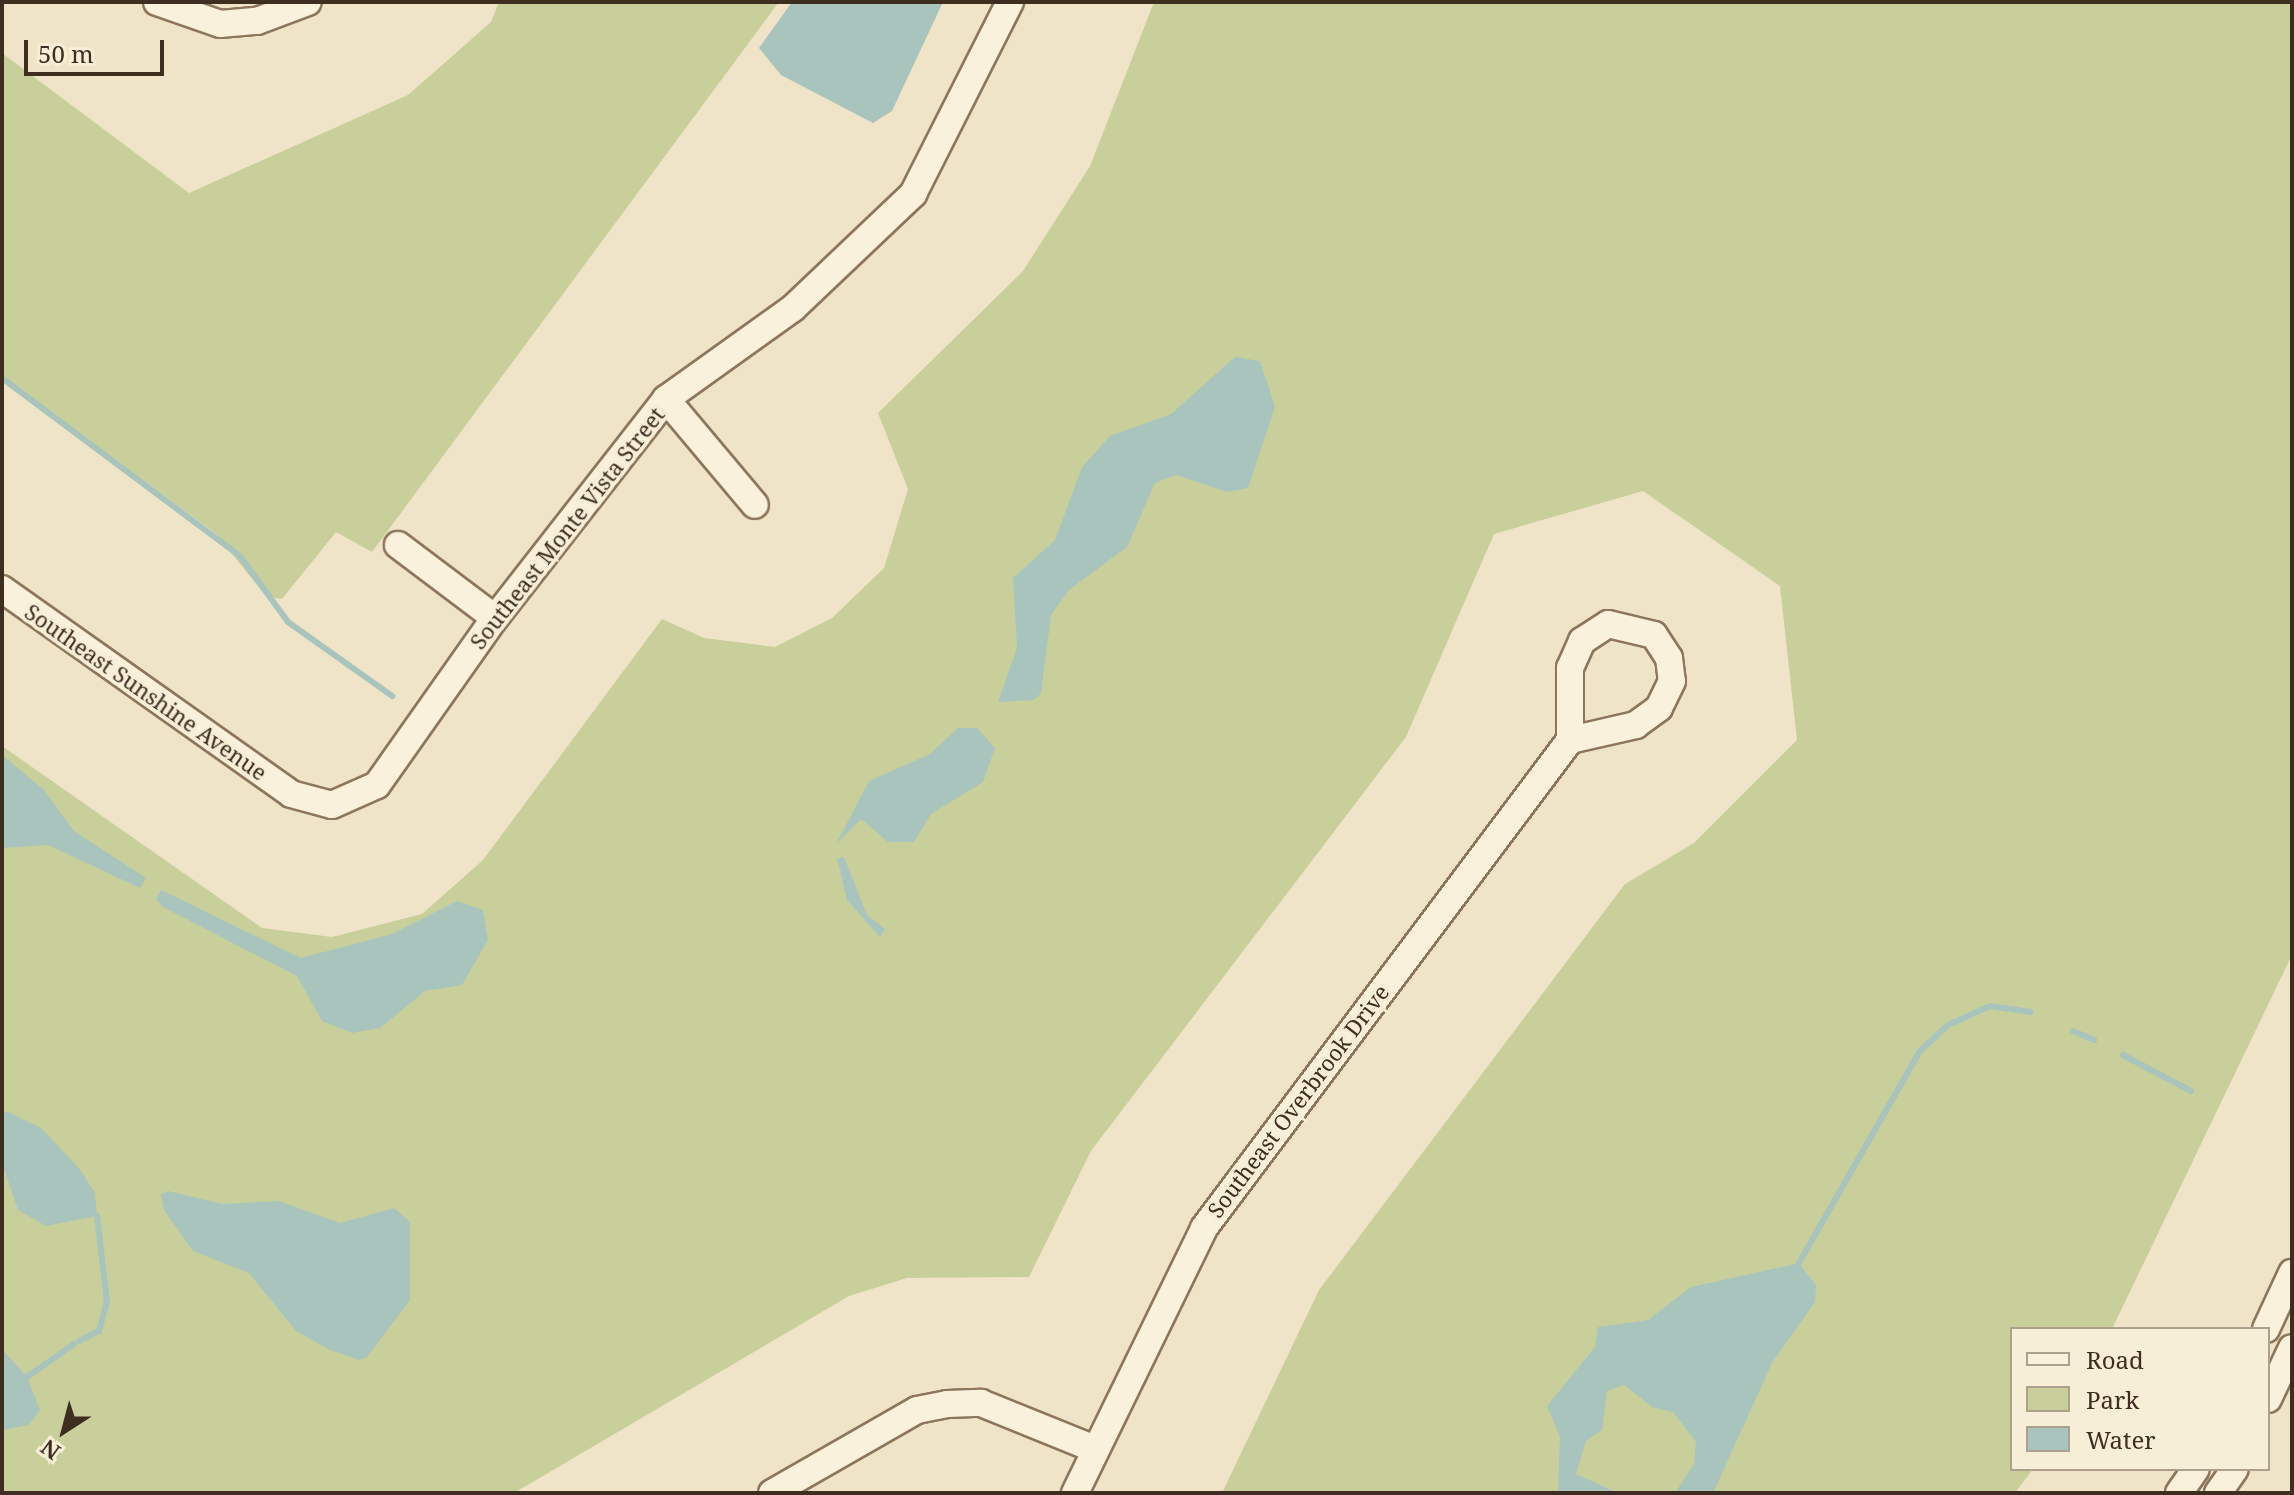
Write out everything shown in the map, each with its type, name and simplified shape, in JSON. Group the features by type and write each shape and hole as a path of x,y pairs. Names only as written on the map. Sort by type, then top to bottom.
{"street":[{"path":"157,2 220,24 257,21 308,2"},
{"name":"Southeast Monte Vista Street","path":"291,794 332,805 377,785 495,618 666,399 793,308 913,194 1010,2"},
{"path":"666,399 755,505"},
{"path":"398,545 495,618"},
{"name":"Southeast Sunshine Avenue","path":"2,589 291,794"},
{"path":"1608,624 1654,635 1669,658 1672,681 1659,708 1636,725 1570,740 1570,668 1582,641 1608,624"},
{"name":"Southeast Overbrook Drive","path":"1075,1493 1204,1228 1570,740"},
{"path":"2268,1327 2285,1304 2292,1273"},
{"path":"2270,1395 2292,1348"},
{"path":"772,1493 917,1410 947,1404 981,1403 1095,1449"},
{"path":"2179,1493 2195,1471"},
{"path":"2218,1493 2234,1471"}],"green space":[{"path":"499,2 779,2 372,552 336,532 282,599 266,596 215,533 2,376 2,53 189,193 408,95 491,22"},
{"path":"1154,2 2290,2 2292,955 2113,1327 2010,1327 2010,1471 2032,1471 2015,1493 1222,1493 1319,1290 1625,884 1694,843 1797,740 1780,586 1643,491 1494,534 1406,737 1091,1151 1029,1277 907,1278 849,1296 514,1493 2,1493 2,746 262,928 332,937 422,914 483,860 662,619 704,638 775,647 832,618 884,568 908,489 878,413 1023,271 1090,166"}],"water":[{"path":"792,2 943,2 892,111 873,123 781,75 759,48"},
{"path":"1235,357 1260,361 1275,407 1248,488 1227,492 1176,475 1155,483 1127,547 1069,590 1051,615 1041,693 1034,700 998,702 1017,648 1013,578 1055,540 1082,467 1110,436 1171,414"},
{"path":"958,728 977,728 995,748 983,782 931,814 914,842 888,842 861,819 836,844 869,781 930,754"},
{"path":"2,755 44,790 74,831 146,878 140,888 48,845 2,848"},
{"path":"844,857 867,915 885,929 880,937 847,900 837,858"},
{"path":"161,890 301,958 392,934 457,901 483,910 488,940 462,985 425,991 380,1028 352,1033 322,1021 297,976 163,907 156,899"},
{"path":"8,1112 41,1128 79,1168 95,1193 97,1216 46,1226 18,1210 2,1163 2,1113"},
{"path":"168,1191 223,1204 279,1201 340,1223 394,1208 410,1222 410,1300 367,1357 359,1360 330,1350 296,1331 249,1273 193,1251 164,1210 161,1194"},
{"path":"1799,1263 1816,1285 1815,1302 1772,1363 1713,1493 1675,1493 1694,1464 1696,1442 1673,1412 1652,1407 1624,1385 1607,1391 1602,1430 1586,1441 1576,1474 1618,1493 1558,1493 1560,1437 1547,1406 1595,1347 1598,1327 1648,1320 1691,1287"},
{"path":"2,1349 27,1377 40,1410 29,1425 2,1430"}],"waterway":[{"path":"2,378 240,556 288,622 392,696"},
{"path":"1799,1263 1920,1051 1948,1025 1990,1006 2031,1012"},
{"path":"2073,1031 2094,1040"},
{"path":"2123,1055 2191,1091"},
{"path":"79,1341 99,1331 107,1302 97,1216"},
{"path":"27,1377 74,1344"}]}
